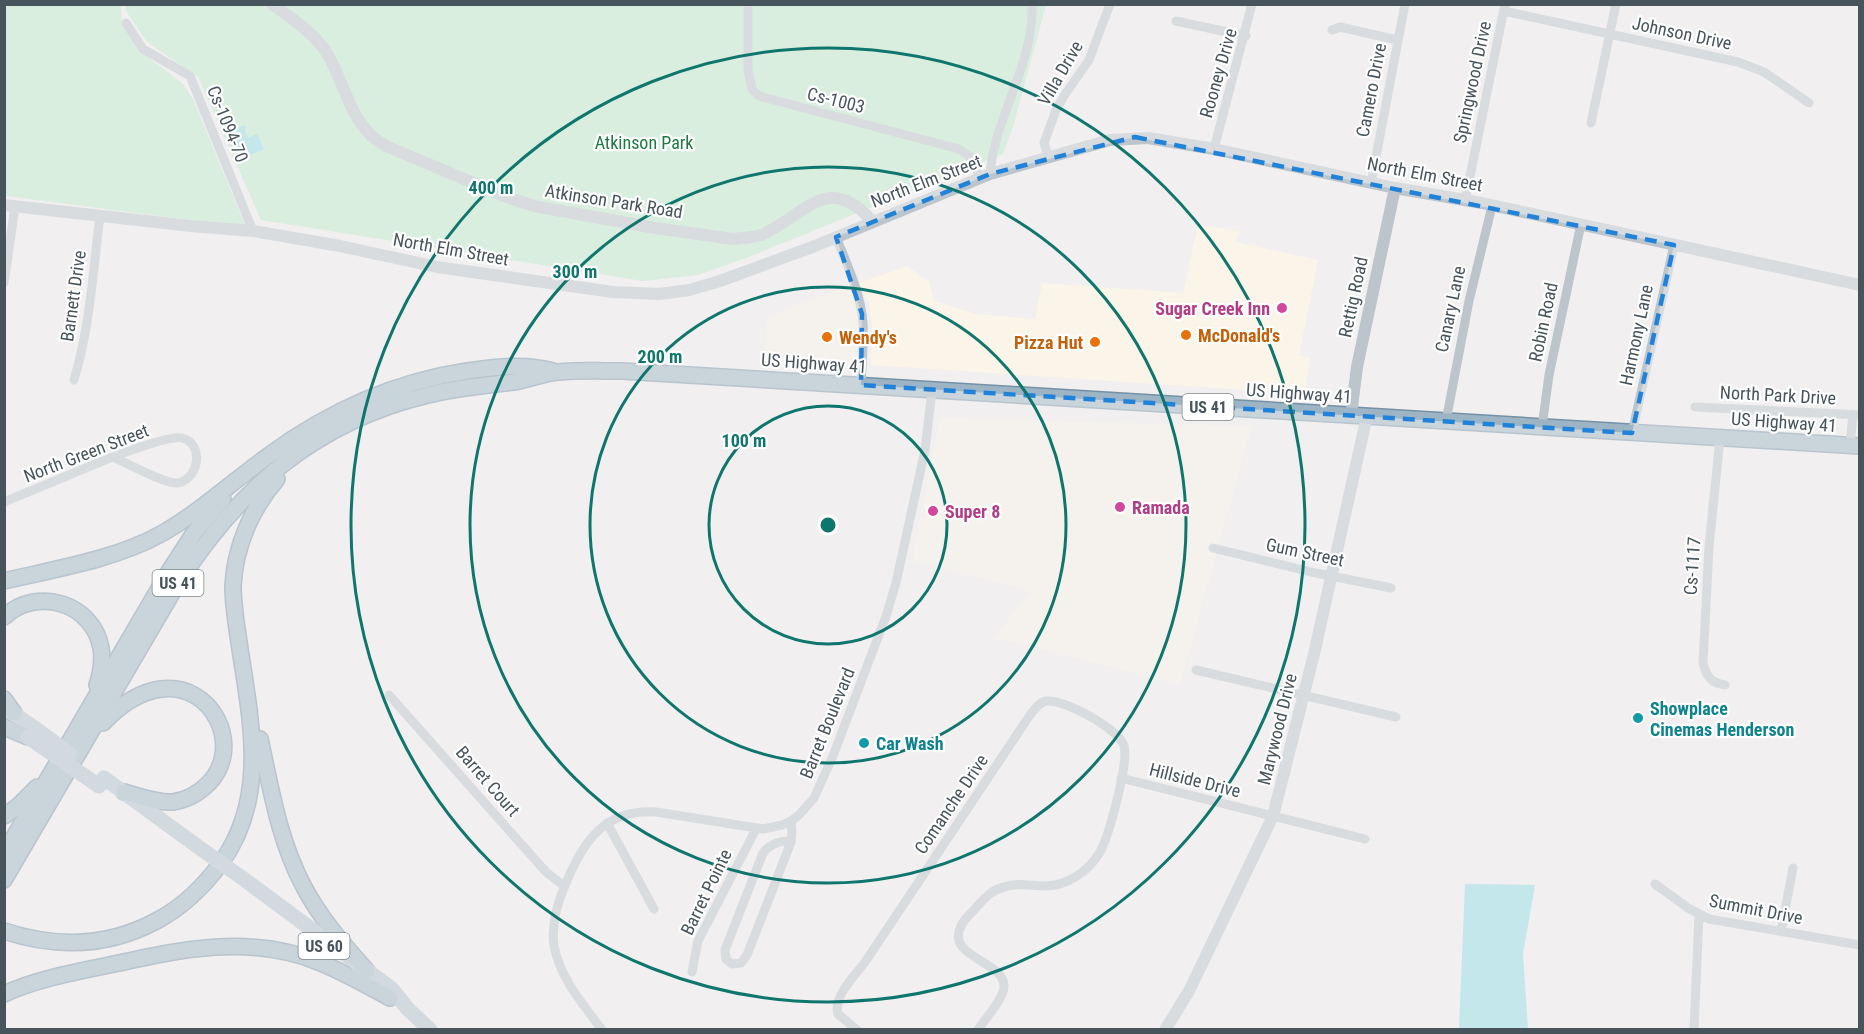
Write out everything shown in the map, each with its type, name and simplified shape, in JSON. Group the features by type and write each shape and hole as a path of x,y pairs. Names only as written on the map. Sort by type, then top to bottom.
{"highway":[{"name":"US 41","path":"4,854 181,553 240,479 276,450 339,410 420,380 507,366 525,365 556,372"},
{"name":"US Highway 41","path":"556,372 622,371 1855,446"},
{"name":"US 41","path":"4,880 175,588 205,543 253,490 302,448 350,423 399,403 431,394 532,379 556,372"},
{"path":"5,932 45,942 65,943 96,941 125,935 154,923 179,907 210,878 229,852 238,835 248,803 252,781 253,737 233,584 241,544 256,507 302,448"},
{"path":"4,581 96,558 139,544 190,516 240,479"},
{"path":"4,617 23,604 47,600 72,608 91,625 101,649 101,669 87,713"},
{"path":"240,647 279,822 290,857 314,904 367,971"},
{"path":"85,743 124,704 154,690 175,689 188,692 209,706 222,729 224,749 219,769 207,785 191,797 172,802 153,800 124,792"},
{"path":"4,699 8,713"},
{"path":"4,727 32,733"},
{"path":"4,816 22,802 56,767"},
{"path":"4,994 54,977 164,953 230,946 263,948 305,957 334,968 390,998"}],"main road":[{"name":"US 60","path":"8,713 32,733 195,849 311,927 392,989 407,1008 430,1029"},
{"name":"US 60","path":"101,782 124,792 195,849"},
{"name":"US 60","path":"242,882 390,998 407,1008"}],"street":[{"name":"Atkinson Park Road","path":"272,4 301,25 320,44 334,67 358,121 373,139 504,196 550,210 733,238 761,235 814,203 828,198 852,202 872,221"},
{"name":"Cs-1003","path":"748,4 748,70 752,89 759,96 959,149 975,162 985,177"},
{"path":"985,177 1032,33 1032,4"},
{"name":"Villa Drive","path":"1049,158 1044,142 1056,110 1089,60 1110,4"},
{"name":"Rooney Drive","path":"1214,149 1227,96 1246,36 1252,4"},
{"name":"Camero Drive","path":"1371,183 1405,4"},
{"path":"1591,123 1616,4"},
{"name":"Johnson Drive","path":"1504,8 1608,34 1747,64 1764,72 1809,103"},
{"name":"Springwood Drive","path":"1465,201 1504,8"},
{"path":"1176,21 1246,36"},
{"name":"Cs-1094-70","path":"126,23 143,49 190,76 253,231"},
{"path":"1332,30 1340,27 1397,40"},
{"name":"North Elm Street","path":"10,206 253,231 340,246 437,267 567,286 644,294 674,292 704,286 836,237 985,177 1110,140 1135,137 1161,139 1214,149 1395,188 1581,224 1860,285"},
{"name":"Rettig Road","path":"1351,415 1357,366 1395,188"},
{"path":"4,283 10,206"},
{"name":"Canary Lane","path":"1446,421 1469,301 1492,206"},
{"name":"Barnett Drive","path":"74,380 80,361 91,298 99,216"},
{"name":"Robin Road","path":"1542,427 1549,375 1581,224"},
{"path":"836,237 862,314 861,385"},
{"name":"Harmony Lane","path":"1632,433 1674,246"},
{"name":"Barret Boulevard","path":"602,1029 569,983 556,954 553,927 556,909 581,849 607,823 625,814 645,811 756,829 772,828 790,821 807,807 825,776 886,616 897,579 925,450 933,390"},
{"name":"North Park Drive","path":"1695,407 1856,415"},
{"path":"1855,446 1856,415"},
{"name":"Marywood Drive","path":"1165,1029 1189,991 1273,816 1304,696 1367,416"},
{"name":"North Green Street","path":"4,502 113,457 181,438 188,441 196,456 196,466 192,475 185,480 176,483 166,482 113,457"},
{"name":"Cs-1117","path":"1720,438 1709,547 1703,663 1707,676 1711,680 1725,685"},
{"name":"Gum Street","path":"1213,548 1391,588"},
{"path":"1196,670 1396,717"},
{"name":"Barret Court","path":"389,695 546,872 564,886"},
{"name":"Comanche Drive","path":"857,1029 838,1014 837,1005 842,994 1039,705 1048,701 1061,703 1113,731 1124,747 1121,778"},
{"path":"978,1029 1003,993 1003,981 996,971 964,948 959,940 960,928 984,899 996,890 1018,884 1059,885 1074,878 1088,867 1099,853 1107,836 1121,778"},
{"name":"Hillside Drive","path":"1121,778 1365,838"},
{"path":"790,821 791,842 747,955 741,963 732,964 726,958 725,950 763,854 773,845 791,842"},
{"path":"607,823 654,909"},
{"name":"Barret Pointe","path":"692,972 698,941 756,829"},
{"path":"1781,931 1793,868"},
{"name":"Summit Drive","path":"1655,884 1699,915 1715,920 1860,945"},
{"path":"1694,1029 1699,915"}],"highlighted area":[{"path":"1135,137 1674,245 1632,433 861,385 862,314 836,237 990,174"}],"shaded area":[{"path":"1198,225 1241,231 1235,242 1318,260 1299,356 1310,357 1305,394 871,365 872,322 869,304 859,283 907,266 929,282 934,301 976,314 1035,319 1042,283 1183,293"},
{"path":"850,285 858,318 856,369 763,362 767,317"},
{"path":"940,418 1252,426 1180,685 1011,641 992,640 1031,591 912,560"}],"green space":[{"path":"5,5 121,5 122,25 140,51 183,84 193,99 246,227 5,196"},
{"name":"Atkinson Park","path":"125,5 1046,5 1013,127 1003,154 746,258 698,275 643,281 261,220 198,77 147,42 126,11"}],"water":[{"path":"245,125 248,138 257,134 264,149 239,160 227,133"},
{"path":"1465,884 1535,885 1523,954 1528,1029 1459,1029"}],"place":[{"name":"Sugar Creek Inn","path":"1282,308"},
{"name":"McDonald's","path":"1186,335"},
{"name":"Wendy's","path":"827,337"},
{"name":"Pizza Hut","path":"1095,342"},
{"name":"Ramada","path":"1120,507"},
{"name":"Super 8","path":"933,511"},
{"name":"Showplace Cinemas Henderson","path":"1638,718"},
{"name":"Car Wash","path":"864,743"}]}
